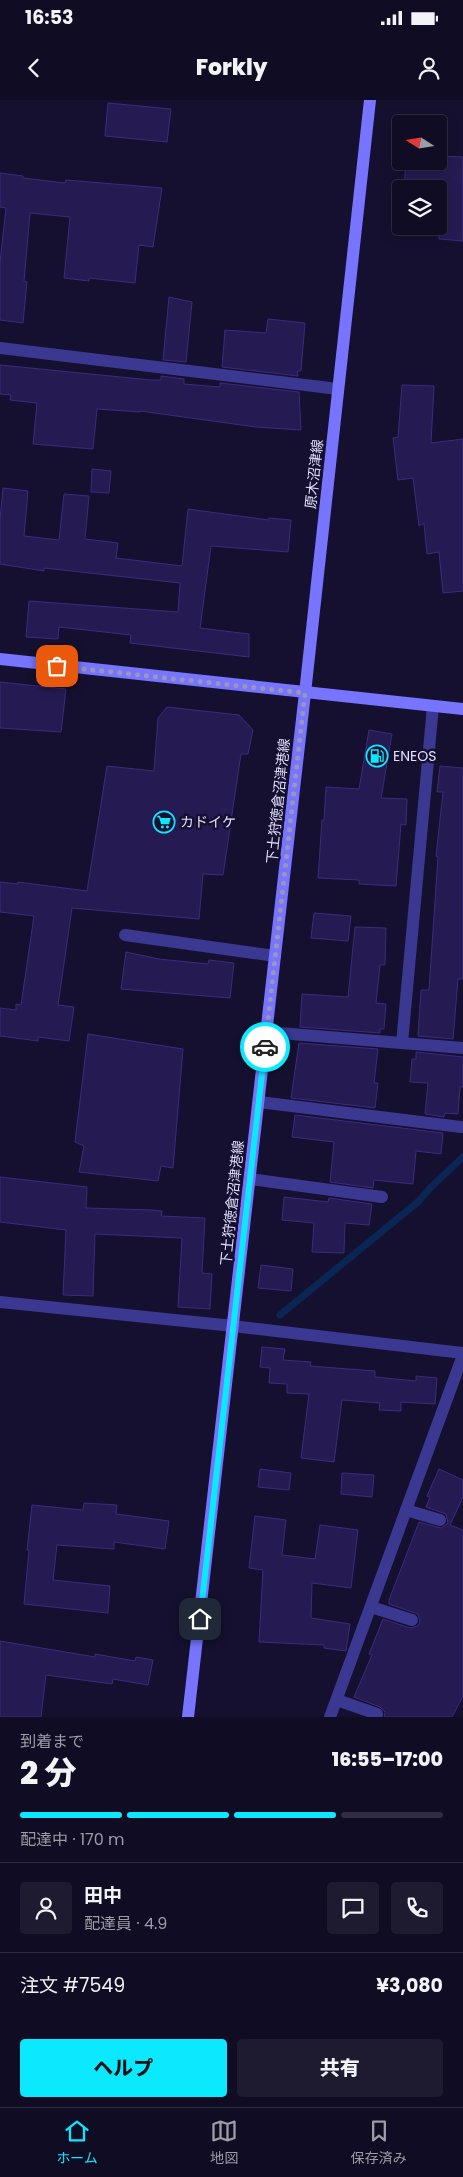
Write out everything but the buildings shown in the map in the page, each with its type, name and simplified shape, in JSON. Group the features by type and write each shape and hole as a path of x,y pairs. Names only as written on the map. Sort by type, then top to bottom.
{"main road":[{"name":"原木沼津線","path":"305,693 370,100"},
{"path":"0,659 463,709"},
{"name":"下土狩徳倉沼津港線","path":"188,1717 305,693"}],"street":[{"path":"0,348 338,389"},
{"path":"402,1043 433,706"},
{"path":"125,935 275,956"},
{"path":"267,1032 463,1048"},
{"path":"259,1102 461,1127"},
{"path":"250,1179 382,1197"},
{"path":"0,1302 234,1326 463,1354 330,1717"},
{"path":"406,1510 440,1520"},
{"path":"371,1606 412,1620"},
{"path":"337,1700 377,1714"}],"waterway":[{"path":"280,1315 419,1201 463,1157"}],"way so far":[{"path":"57,666 305,693 265,1047"}],"place":[{"name":"ENEOS","path":"377,756"},
{"name":"カドイケ","path":"164,822"}],"route":[{"path":"200,1619 265,1047"}]}
